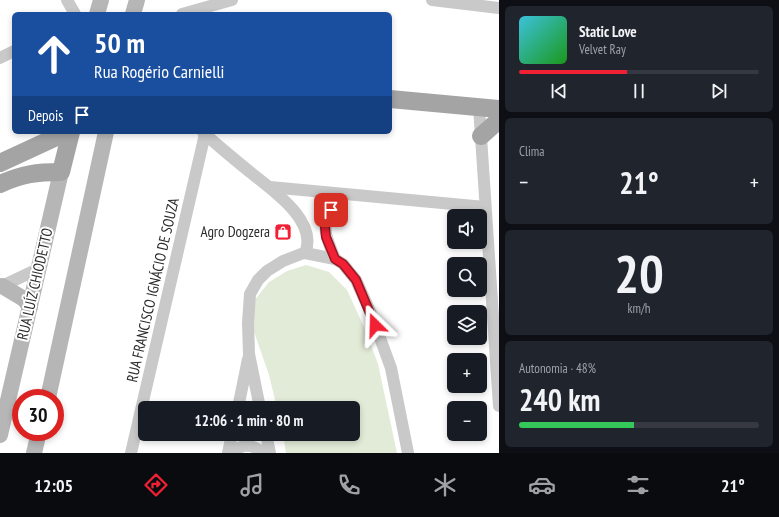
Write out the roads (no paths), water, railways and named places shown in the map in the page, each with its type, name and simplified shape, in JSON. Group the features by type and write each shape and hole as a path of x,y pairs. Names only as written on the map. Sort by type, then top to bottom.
{"main road":[{"path":"392,99 499,109"},
{"path":"481,136 499,120"},
{"path":"0,163 63,134"},
{"name":"RUA LUÍZ CHIODETTO","path":"61,172 70,134"},
{"path":"0,184 14,177 38,172 61,172"}],"street":[{"path":"67,0 74,12"},
{"path":"98,12 101,0"},
{"path":"134,12 137,0"},
{"path":"189,12 232,0"},
{"path":"432,0 499,8"},
{"path":"470,4 489,0"},
{"path":"0,58 12,53"},
{"path":"479,107 499,406"},
{"path":"50,389 106,134"},
{"name":"RUA FRANCISCO IGNÁCIO DE SOUZA","path":"131,453 204,134"},
{"path":"205,134 270,187 293,209 306,233 308,246 305,253"},
{"name":"RUA LUÍZ CHIODETTO","path":"0,436 61,172"},
{"path":"270,187 485,208"},
{"path":"335,259 326,237 325,227 327,216 344,194"},
{"path":"259,401 249,354 248,323 250,294 258,280 267,271 283,262 305,253 335,259 343,264 356,280 372,316 391,368 408,453"},
{"path":"1,287 38,269"},
{"path":"1,287 24,299 30,307"},
{"path":"239,401 249,354"},
{"path":"34,453 37,441"},
{"path":"228,453 231,441"},
{"path":"267,441 270,453"},
{"path":"232,453 238,447 249,445 264,453"}],"place":[{"name":"Agro Dogzera","path":"283,232"}]}
